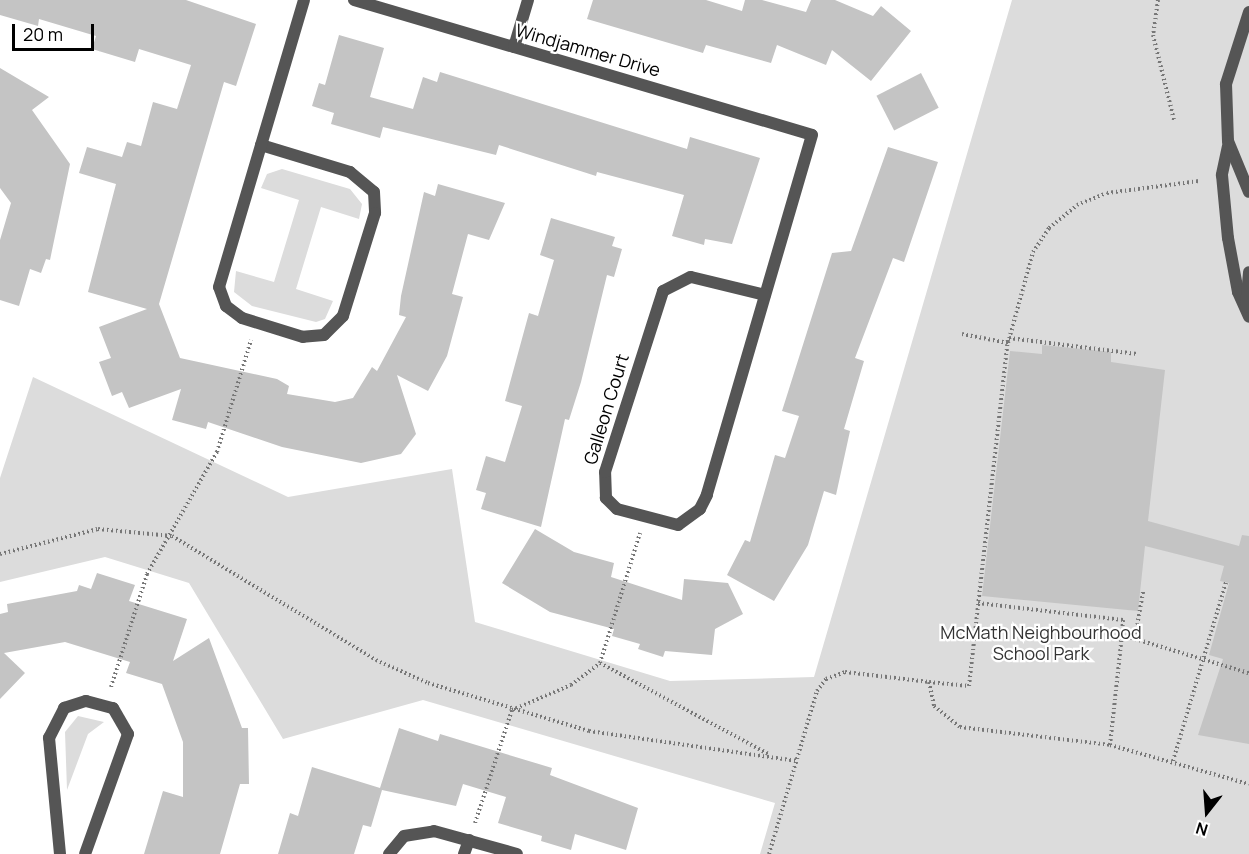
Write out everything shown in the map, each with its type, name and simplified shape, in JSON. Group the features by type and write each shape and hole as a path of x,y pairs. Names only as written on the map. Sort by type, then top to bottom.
{"street":[{"path":"261,145 359,176 376,202 346,307 333,330 303,337 256,322 226,306 219,286 303,0"},
{"name":"Windjammer Drive","path":"354,0 812,135"},
{"path":"514,47 528,0"},
{"path":"1246,0 1248,13 1226,84 1228,141 1222,175 1227,227 1247,313"},
{"name":"Galleon Court","path":"765,295 691,277 663,291 602,485 617,509 678,525 700,509 765,295 812,135"},
{"path":"1228,141 1249,192"},
{"path":"1247,313 1249,272"},
{"path":"60,854 51,729 70,704 106,705 126,725 127,742 85,854"},
{"path":"389,854 404,836 417,831 469,840 517,854"},
{"path":"464,854 469,840"}],"path":[{"path":"1158,0 1153,35 1174,120"},
{"path":"769,854 817,691 832,675 865,672 969,686 1008,338 1033,252 1065,213 1100,195 1198,182"},
{"path":"106,705 147,574 172,536 217,452 256,322"},
{"path":"962,334 1008,344"},
{"path":"1008,338 1137,354"},
{"path":"469,840 512,710 571,685 600,663 645,518"},
{"path":"0,554 98,529 172,536 376,660 512,710 630,739 772,756 796,761"},
{"path":"1173,761 1226,582"},
{"path":"1135,638 1143,592"},
{"path":"978,603 1123,620 1110,745"},
{"path":"1122,635 1249,673"},
{"path":"600,663 772,756"},
{"path":"929,682 934,706 960,726 1110,745 1249,784"}],"green space":[{"name":"McMath Neighbourhood School Park","path":"1012,0 1249,0 1249,854 760,854 775,803 423,700 283,739 189,583 105,557 0,582 0,478 33,377 288,497 452,469 475,622 670,681 814,677"},
{"path":"282,169 350,189 362,204 359,219 321,207 296,289 333,301 325,319 316,322 252,306 234,292 236,271 274,282 299,200 261,188 267,174"},
{"path":"78,716 104,722 88,734 67,790 65,732"}],"building":[{"path":"0,0 186,0 256,24 236,86 224,82 159,304 180,358 277,379 289,386 287,394 335,402 353,398 372,367 377,371 406,317 399,315 401,296 424,192 435,196 438,184 505,203 489,240 468,234 452,294 463,297 447,356 428,391 397,375 416,434 401,454 361,463 282,447 208,422 206,429 172,420 181,389 129,408 122,392 112,396 99,362 111,358 99,327 147,309 88,292 116,184 79,173 87,147 122,157 127,142 141,146 153,102 177,109 191,65 139,49 135,62 92,49 96,36 39,19 38,26 0,15"},
{"path":"593,0 706,0 742,11 745,0 762,0 806,12 811,0 835,0 873,16 881,6 911,31 871,81 832,50 826,65 777,45 771,63 706,45 703,53 587,19"},
{"path":"339,35 384,48 370,97 413,109 423,77 437,82 440,72 687,149 690,137 760,158 732,244 705,239 704,245 672,236 684,195 597,172 596,176 499,145 496,155 383,127 380,138 331,124 334,113 312,106 319,83 325,85"},
{"path":"0,68 49,97 32,110 70,164 50,260 46,259 41,273 30,269 19,306 0,300 0,240 11,203 0,188"},
{"path":"921,73 939,108 894,130 876,96"},
{"path":"888,147 938,162 904,262 893,258 855,358 864,361 844,429 850,431 836,495 824,491 808,545 774,601 727,575 745,540 750,542 775,455 785,458 799,416 782,411 832,253 851,251"},
{"path":"551,218 615,237 612,246 622,249 614,277 607,275 581,382 569,420 565,419 541,527 481,509 486,493 476,490 486,456 505,462 522,406 505,401 529,313 538,316 554,260 540,255"},
{"path":"1042,345 1111,352 1111,362 1165,370 1148,521 1239,546 1242,535 1249,536 1249,744 1198,735 1223,659 1209,655 1229,583 1220,581 1224,566 1145,546 1138,611 982,596 1010,351 1042,354"},
{"path":"535,529 574,552 614,563 611,577 682,600 684,579 728,583 743,614 715,629 712,655 665,651 663,657 638,649 640,644 612,636 614,629 550,612 502,583"},
{"path":"97,573 135,585 129,601 187,619 173,661 209,638 242,728 248,728 249,784 240,784 220,854 144,854 163,791 183,797 183,742 162,684 126,673 130,662 65,642 4,653 25,673 0,699 0,614 8,612 7,604 77,591 79,585 91,589"},
{"path":"399,728 438,741 440,734 552,768 550,775 638,808 626,850 575,834 571,850 541,841 542,836 498,823 506,797 463,784 456,806 382,790 371,827 363,825 354,854 278,854 290,813 298,816 312,767 380,788"}]}
